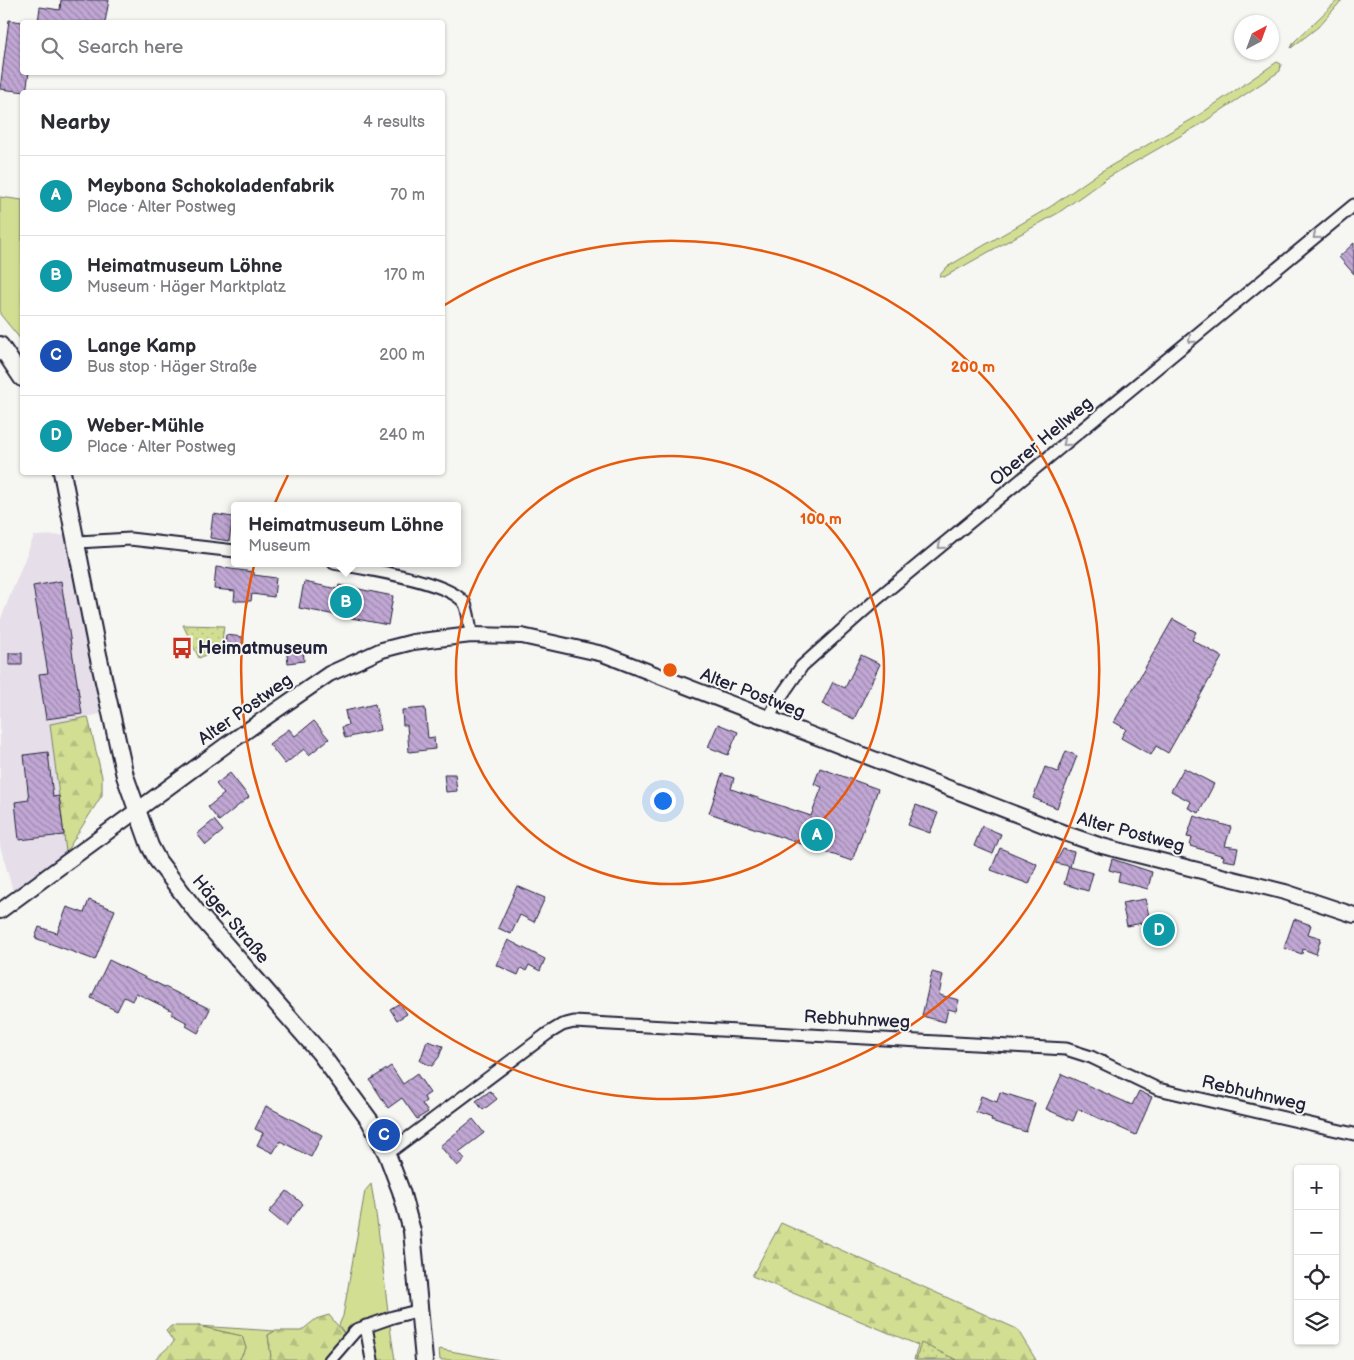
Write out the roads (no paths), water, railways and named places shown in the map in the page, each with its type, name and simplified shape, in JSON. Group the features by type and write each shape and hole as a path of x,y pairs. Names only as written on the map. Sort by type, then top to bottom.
{"main road":[{"path":"0,345 20,375"},
{"name":"Häger Straße","path":"63,475 78,542 99,659 126,776 136,810 150,846 175,885 320,1053 370,1122 387,1154 401,1191 412,1231 421,1310 424,1360"}],"street":[{"name":"Oberer Hellweg","path":"768,720 777,702 802,666 878,598 1354,205"},
{"path":"78,542 130,539 231,551"},
{"path":"354,567 400,576 453,592 464,604 471,635"},
{"name":"Alter Postweg","path":"0,911 136,810 328,674 382,650 445,636 471,635 522,636 603,654 768,720 1067,834 1102,846 1285,892 1354,916"},
{"name":"Rebhuhnweg","path":"387,1154 547,1034 562,1025 574,1022 1066,1049 1091,1057 1158,1088 1354,1134"},
{"path":"330,1360 352,1335 366,1326 421,1310"},
{"path":"366,1326 372,1360"}],"place":[{"name":"Heimatmuseum Löhne","path":"346,602"},
{"name":"Heimatmuseum","path":"182,648"},
{"name":"Meybona Schokoladenfabrik","path":"817,835"},
{"name":"Weber-Mühle","path":"1159,930"},
{"name":"Lange Kamp","path":"384,1135"}]}
